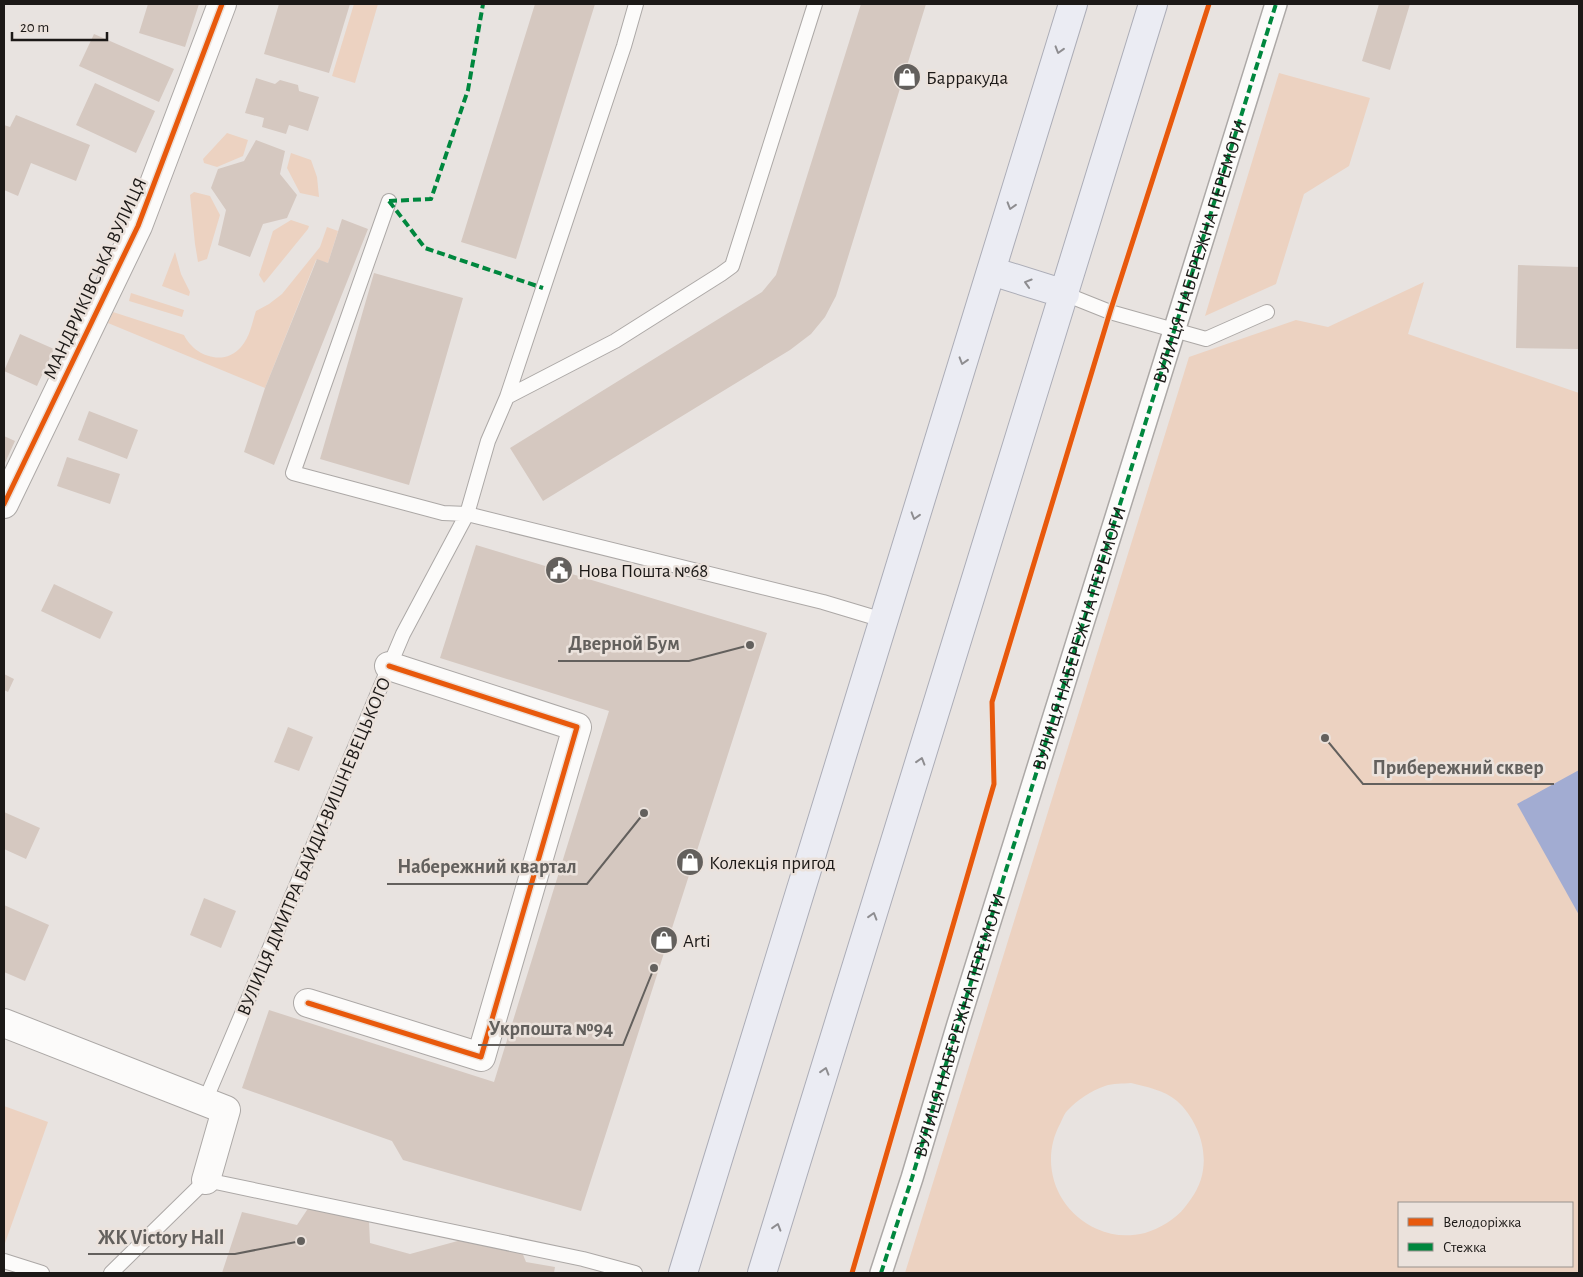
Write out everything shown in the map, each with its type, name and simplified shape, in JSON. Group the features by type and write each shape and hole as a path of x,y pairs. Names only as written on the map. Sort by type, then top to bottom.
{"main road":[{"path":"683,1273 1073,4"},
{"path":"762,1273 1153,4"},
{"path":"991,271 1065,294"}],"street":[{"name":"МАНДРИКІВСЬКА ВУЛИЦЯ","path":"4,504 138,226 222,4"},
{"name":"ВУЛИЦЯ НАБЕРЕЖНА ПЕРЕМОГИ","path":"881,1273 1276,4"},
{"path":"308,1003 481,1057 577,727 389,666"},
{"path":"4,1024 226,1110 206,1180"}],"lane":[{"name":"ВУЛИЦЯ ДМИТРА БАЙДИ-ВИШНЕВЕЦЬКОГО","path":"205,1101 403,634 467,514 488,441 507,397 621,56 636,4"},
{"path":"507,397 615,341 732,266 815,4"},
{"path":"389,201 293,473 443,513 467,514 822,602 883,620"},
{"path":"1065,294 1110,312 1206,339 1267,312"},
{"path":"111,1273 206,1180 546,1252 635,1273"},
{"path":"4,1262 42,1273"}],"shaded area":[{"path":"354,4 378,4 355,83 332,76"},
{"path":"1279,73 1370,98 1349,166 1304,194 1276,284 1205,316"},
{"path":"227,133 248,140 243,156 217,167 204,163 203,159"},
{"path":"291,153 311,160 317,177 319,197 300,193 287,168"},
{"path":"194,192 210,196 220,215 207,259 198,262 190,195"},
{"path":"291,220 309,226 308,229 264,283 259,275 273,231"},
{"path":"327,227 338,231 328,263 316,260 265,388 108,323 113,312 184,335 195,349 202,353 218,358 226,357 241,347 247,339 256,311 282,294 320,247"},
{"path":"175,252 181,274 190,292 189,296 162,286"},
{"path":"1424,282 1408,334 1579,393 1579,1273 905,1273 1189,357 1296,320 1328,327","holes":["1131,1083 1155,1089 1177,1101 1189,1115 1198,1132 1204,1161 1201,1180 1197,1190 1177,1216 1162,1226 1145,1233 1120,1235 1097,1229 1083,1221 1071,1210 1055,1184 1051,1154 1054,1139 1063,1117 1076,1103 1090,1093 1105,1086"]},
{"path":"131,293 184,310 182,317 129,301"},
{"path":"4,1106 48,1122 4,1246"}],"water":[{"path":"1579,770 1579,915 1517,804"}],"building":[{"path":"148,4 199,4 185,47 139,33"},
{"path":"279,4 350,4 329,73 264,54"},
{"path":"535,4 595,4 516,259 461,242"},
{"path":"861,4 926,4 836,296 825,317 811,334 790,350 543,501 510,448 762,292 776,275"},
{"path":"1379,4 1410,4 1390,70 1362,61"},
{"path":"94,34 174,69 159,102 79,66"},
{"path":"256,78 275,84 280,80 298,85 299,91 319,97 308,131 289,125 286,134 262,127 264,118 245,113"},
{"path":"95,83 155,111 136,153 76,125"},
{"path":"16,115 90,145 76,181 31,163 18,196 4,190 4,125 10,127"},
{"path":"256,140 285,151 280,174 297,195 287,218 263,224 250,257 218,245 226,210 211,188 218,169 244,161"},
{"path":"342,219 368,229 274,465 244,452 265,388 317,259 328,263"},
{"path":"1518,265 1579,267 1579,349 1516,348"},
{"path":"374,273 463,298 409,485 320,459"},
{"path":"20,334 54,349 37,386 4,371"},
{"path":"89,411 138,430 127,459 78,440"},
{"path":"4,436 15,441 4,465"},
{"path":"67,457 120,474 110,504 57,486"},
{"path":"476,545 767,633 581,1211 403,1160 392,1141 242,1088 269,1010 494,1082 609,711 440,658"},
{"path":"54,584 113,612 100,639 41,611"},
{"path":"4,674 14,679 8,692 4,690"},
{"path":"288,727 313,737 299,771 274,762"},
{"path":"4,812 40,828 26,859 4,849"},
{"path":"204,898 236,911 221,948 190,935"},
{"path":"4,905 49,925 25,981 4,972"},
{"path":"309,1207 369,1221 370,1243 410,1254 465,1239 522,1252 526,1262 555,1267 554,1273 222,1273 242,1212 297,1225"}],"marked path":[{"path":"389,201 431,199 468,90 483,4"},
{"path":"881,1273 1276,4"},
{"path":"389,201 425,248 543,288"}],"cycle path":[{"path":"4,504 138,226 222,4"},
{"path":"852,1273 994,784 992,702 1110,312 1209,4"},
{"path":"308,1003 481,1057 577,727 389,666"}],"place":[{"name":"Барракуда","path":"907,77"},
{"name":"Нова Пошта №68","path":"559,570"},
{"name":"Дверной Бум","path":"750,645"},
{"name":"Прибережний сквер","path":"1325,738"},
{"name":"Набережний квартал","path":"644,813"},
{"name":"Колекція пригод","path":"690,862"},
{"name":"Arti","path":"664,940"},
{"name":"Укрпошта №94","path":"654,968"},
{"name":"ЖК Victory Hall","path":"301,1241"}]}
